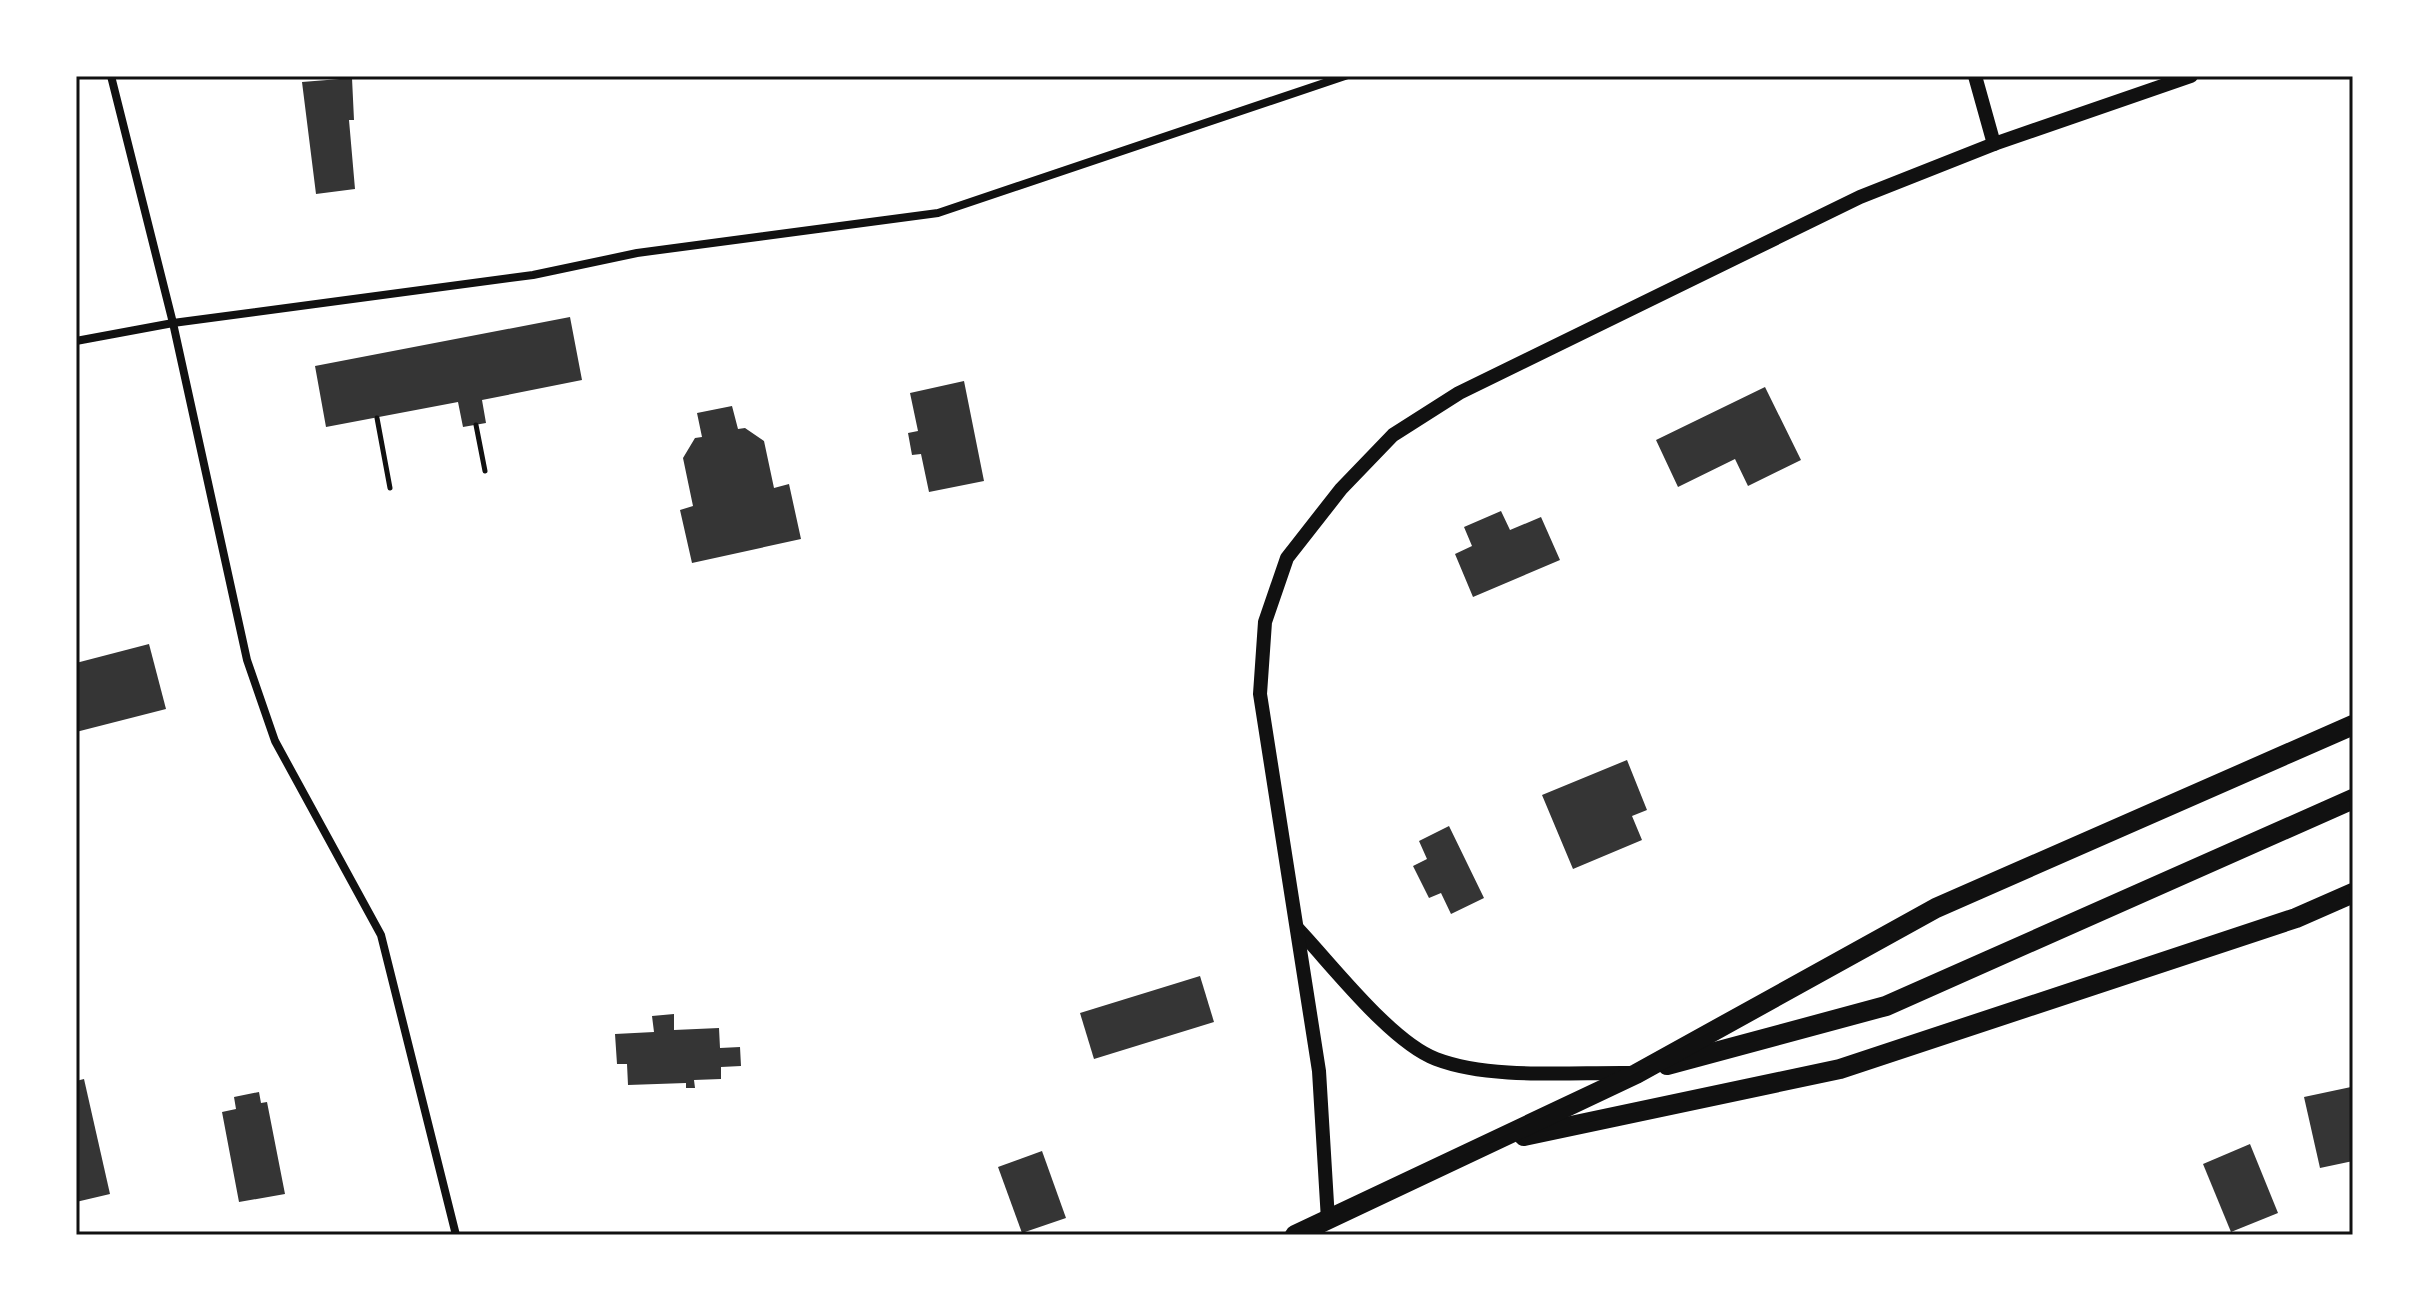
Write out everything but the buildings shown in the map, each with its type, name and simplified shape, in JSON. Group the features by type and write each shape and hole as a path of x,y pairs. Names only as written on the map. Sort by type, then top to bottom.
{"main road":[{"path":"1295,1235 1329,1224 1636,1074 1936,908 2353,725"},
{"path":"1636,1074 1886,1006 2353,799"},
{"path":"1493,1143 1840,1069 2296,918 2353,893"}],"street":[{"path":"111,76 173,323 247,660 275,741 381,935 456,1235"},
{"path":"76,341 173,323 533,275 637,253 938,213 1345,76"},
{"path":"1975,76 1994,144"},
{"path":"1329,1224 1319,1071 1275,808 1260,694 1265,622 1287,558 1341,489 1393,435 1459,393 1833,209 1994,144 2191,76"},
{"path":"1297,928 1392,1029 1435,1059 1491,1070 1636,1074"}],"path":[{"path":"377,418 390,488"},
{"path":"476,425 485,471"}]}
